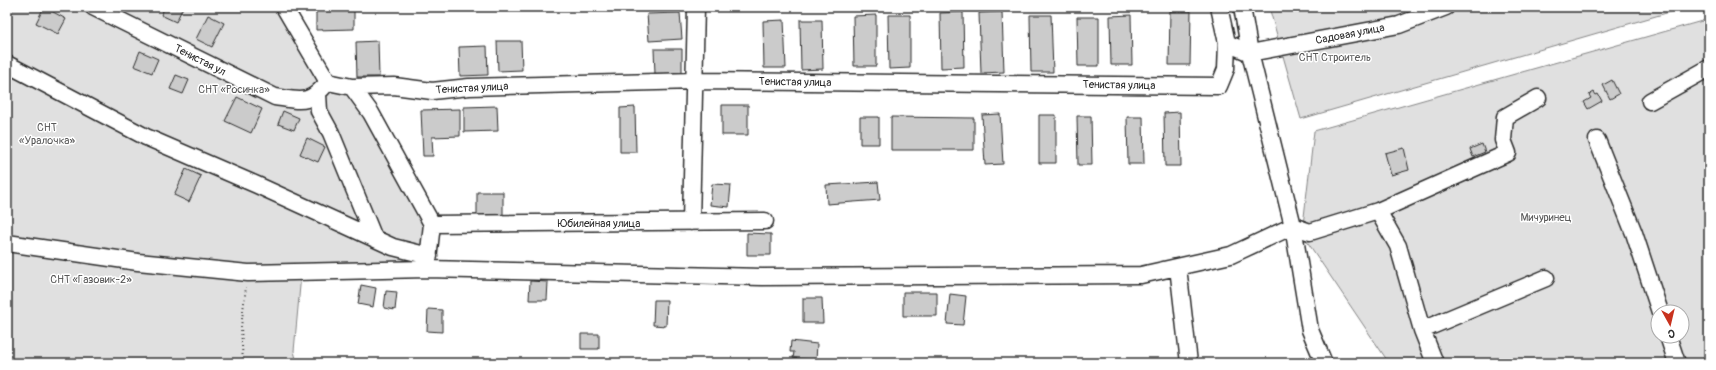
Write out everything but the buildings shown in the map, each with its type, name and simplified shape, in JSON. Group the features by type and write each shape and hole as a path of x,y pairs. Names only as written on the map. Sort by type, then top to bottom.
{"street":[{"name":"Тенистая ул","path":"93,7 275,97 301,101 318,94"},
{"path":"284,7 328,82 318,94 319,111 331,133 374,238"},
{"path":"691,222 696,7"},
{"path":"1219,7 1227,43 1250,53"},
{"path":"1242,7 1250,53 1293,226 1310,330 1324,363"},
{"name":"Садовая улица","path":"1250,53 1398,25 1446,7"},
{"name":"Тенистая улица","path":"328,82 352,88 394,86 432,90 469,87 695,81 1220,86 1226,69 1227,43"},
{"path":"7,64 146,137 428,263"},
{"path":"1650,101 1709,68"},
{"path":"352,88 371,113 432,224 428,263"},
{"path":"7,243 138,262 248,273 428,263 770,277 1141,275 1231,255 1293,226 1310,232 1378,210 1508,153 1503,140 1505,117 1538,98"},
{"path":"1597,140 1634,233 1657,304"},
{"path":"1378,210 1398,246 1422,330 1435,363"},
{"name":"Юбилейная улица","path":"432,224 765,221"},
{"path":"1178,267 1189,363"},
{"path":"1422,330 1546,278"},
{"path":"1670,344 1676,363"}],"path":[{"path":"243,363 241,327 248,273"}],"green space":[{"path":"7,7 279,7 332,90 350,91 429,223 424,247 414,255 412,268 302,264 294,351 297,363 7,363"},
{"name":"СНТ Строитель","path":"1269,7 1687,7 1301,119"},
{"name":"Мичуринец","path":"1709,19 1709,363 1389,363 1302,234 1314,131"}],"park label":[{"name":"СНТ «Росинка»","path":"234,89"},
{"name":"СНТ «Уралочка»","path":"47,133"},
{"name":"СНТ «Газовик-2»","path":"91,279"}]}
